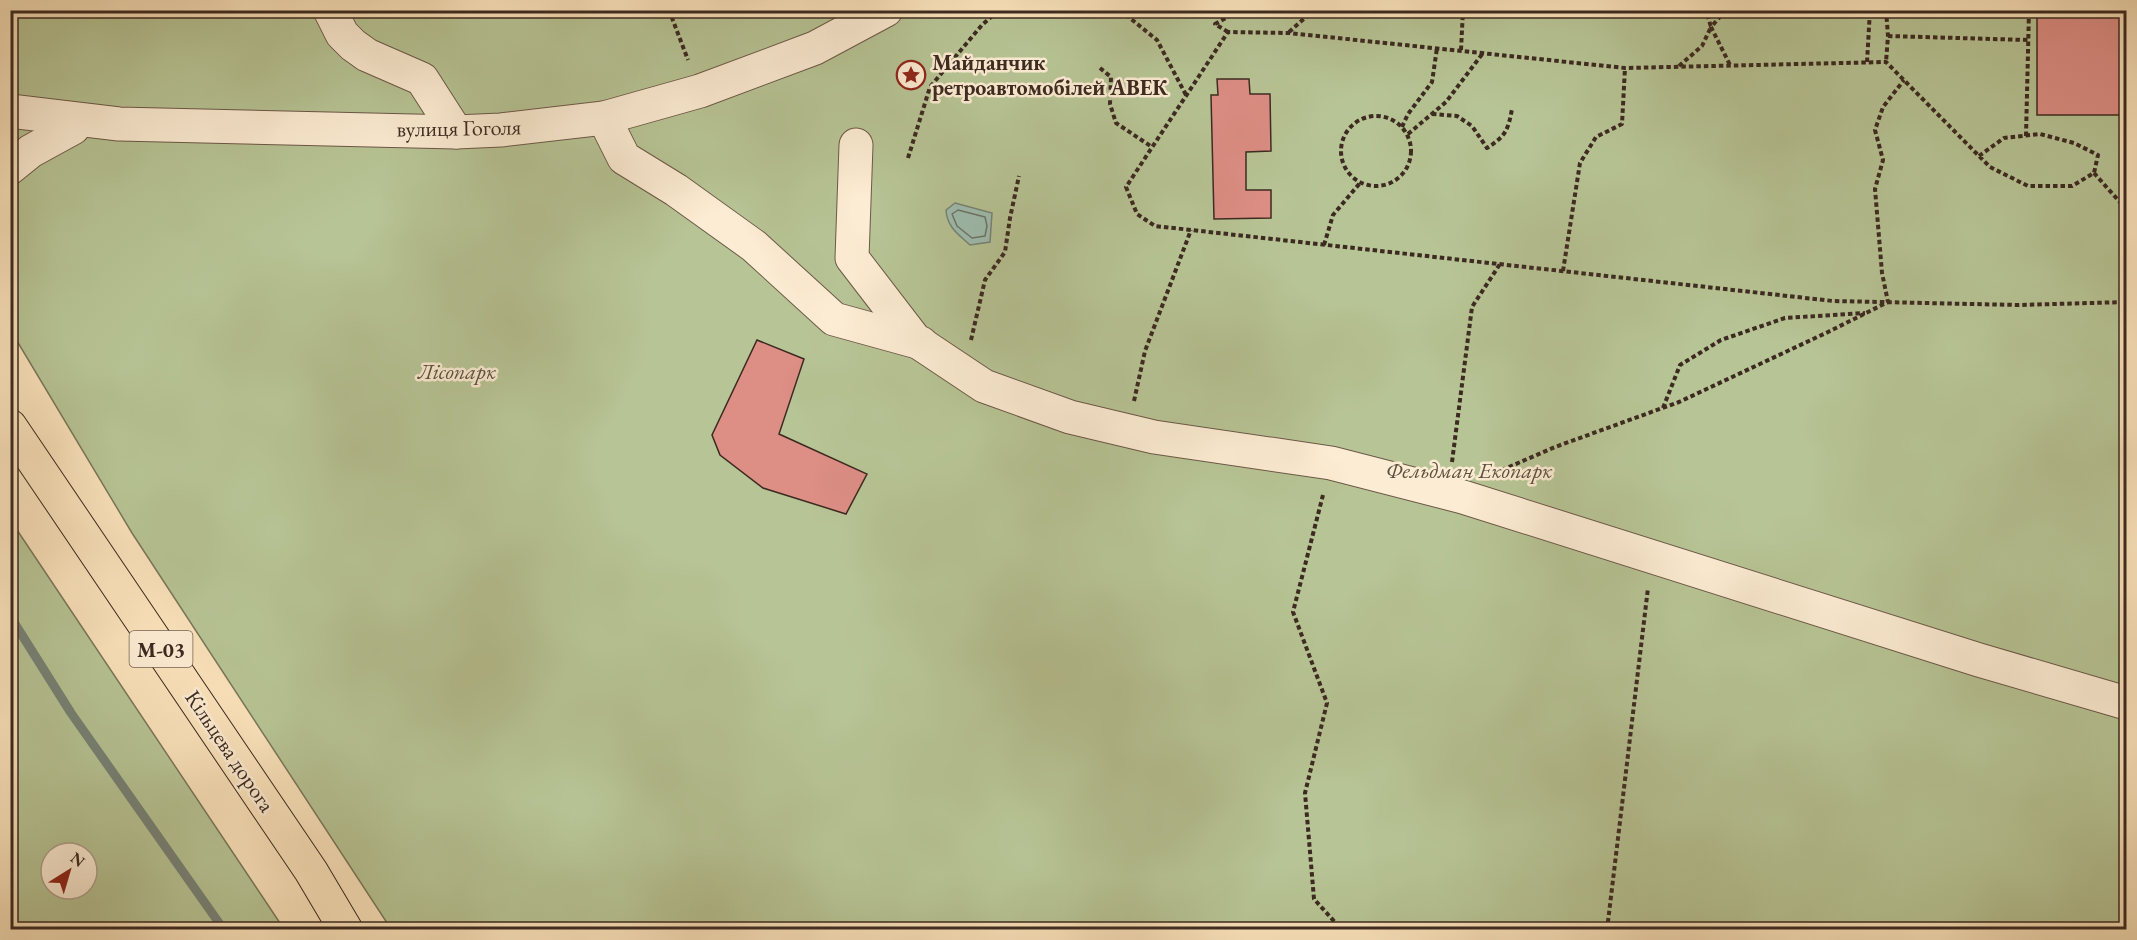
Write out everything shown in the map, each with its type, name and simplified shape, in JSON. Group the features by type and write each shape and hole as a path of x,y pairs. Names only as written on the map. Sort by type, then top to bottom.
{"highway":[{"name":"Кільцева дорога","path":"10,426 311,871 346,930"}],"street":[{"path":"330,10 342,34 353,45 367,55 422,79 456,132"},
{"name":"вулиця Гоголя","path":"10,111 119,124 456,132 501,130 604,118 700,91 815,48 886,10"},
{"path":"604,118 624,158 676,190 754,246 834,319 922,343"},
{"path":"10,133 119,124"},
{"path":"10,168 31,151 73,128"},
{"path":"856,145 852,258 915,340 984,386 1070,417 1154,437 1331,463 1448,493 1967,657 2127,703"}],"path":[{"path":"669,10 700,91"},
{"path":"908,158 930,87 982,25 999,10"},
{"path":"1120,10 1157,40 1186,95"},
{"path":"1240,10 1215,24 1228,32 1289,33 1625,68 1886,62 1904,80 1979,156 1990,167 2028,186 2072,186 2094,173 2098,155 2074,143 2040,134 2004,138 1979,156"},
{"path":"1289,33 1314,10"},
{"path":"1461,50 1463,10"},
{"path":"1706,10 1711,27 1730,65"},
{"path":"1679,66 1702,46 1711,27 1726,10"},
{"path":"1867,62 1869,10"},
{"path":"1886,10 1888,36 1886,62"},
{"path":"2026,136 2029,10"},
{"path":"1228,32 1126,187 1137,214 1155,226 1833,301 2018,305 2127,302"},
{"path":"1888,36 2028,40"},
{"path":"1402,127 1408,114 1432,82 1437,48"},
{"path":"1408,134 1446,102 1484,53"},
{"path":"1100,68 1111,76 1110,104 1116,123 1152,147"},
{"path":"1563,271 1580,163 1596,138 1622,124 1625,68"},
{"path":"1888,302 1882,273 1875,189 1883,160 1875,130 1883,107 1904,80"},
{"path":"1432,114 1457,116 1472,126 1487,148 1508,130 1512,109"},
{"path":"1372,115 1394,120 1402,127 1408,134 1411,156 1408,167 1392,183 1382,186 1360,183 1346,170 1342,161 1341,144 1352,124 1372,115"},
{"path":"2094,173 2127,209"},
{"path":"963,372 985,280 1005,252 1019,176"},
{"path":"1324,244 1333,215 1360,183"},
{"path":"1128,431 1144,351 1191,230"},
{"path":"1448,493 1472,307 1501,264"},
{"path":"1448,493 1555,447 1701,392 1888,302"},
{"path":"1663,408 1680,365 1721,340 1785,318 1867,313"},
{"path":"1331,463 1293,612 1327,703 1305,793 1314,899 1341,929"},
{"path":"1607,930 1652,556"}],"green space":[{"name":"Фельдман Екопарк","path":"11,11 2126,11 2126,929 391,929 132,533 11,331"},
{"path":"11,521 284,929 11,929"}],"water":[{"path":"955,203 992,213 990,242 970,245 954,230 948,221 946,210"}],"building":[{"path":"2037,10 2126,10 2126,115 2037,115"},
{"path":"1217,79 1249,79 1250,94 1270,94 1271,151 1246,152 1246,190 1271,190 1271,218 1214,219 1211,95 1218,95"},
{"path":"757,340 804,359 779,434 867,474 846,514 763,488 720,455 712,435"}],"waterway":[{"path":"10,616 71,713 224,930"}],"place":[{"name":"Майданчик ретроавтомобілей АВЕК","path":"911,75"}],"park label":[{"name":"Лісопарк","path":"457,371"}]}
